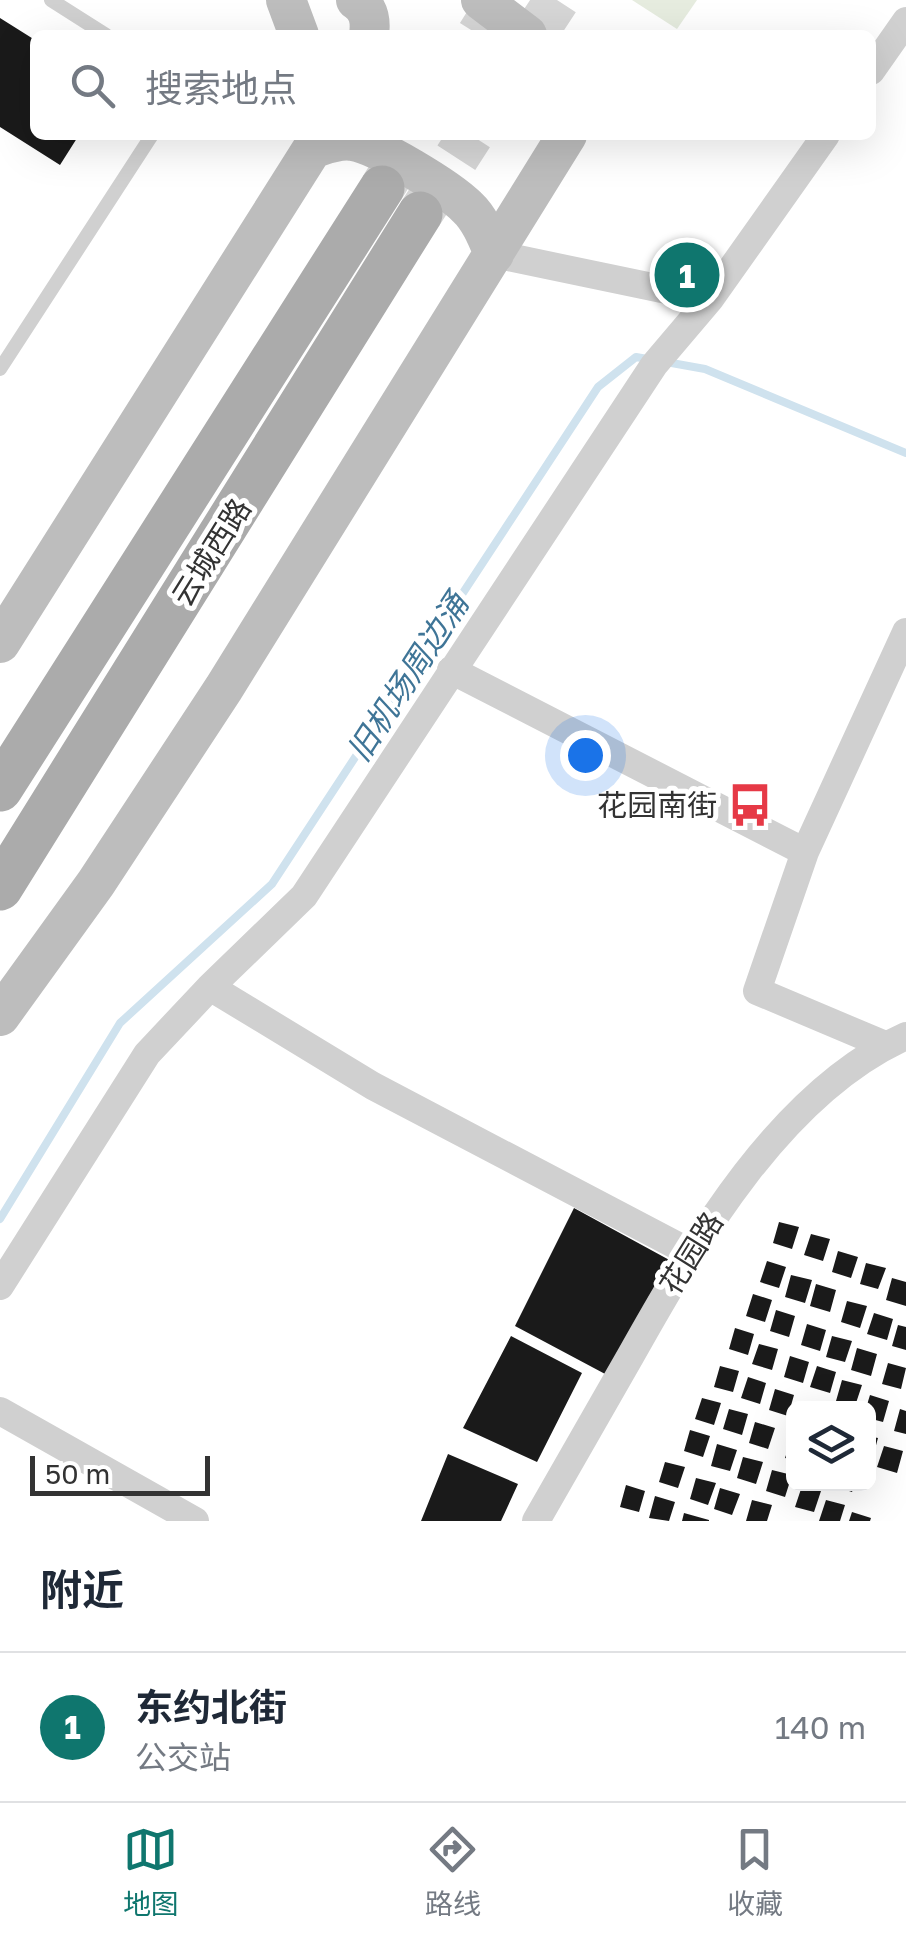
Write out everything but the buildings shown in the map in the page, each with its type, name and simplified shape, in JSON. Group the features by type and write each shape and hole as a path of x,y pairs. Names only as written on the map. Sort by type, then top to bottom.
{"main road":[{"path":"286,0 297,30"},
{"path":"356,0 364,4 370,30"},
{"path":"0,643 286,193 312,140"},
{"path":"339,140 378,149 466,205 494,254"},
{"path":"0,1016 96,883 224,688 564,140"},
{"name":"云城西路","path":"0,789 382,188"},
{"name":"云城西路","path":"0,888 420,214"}],"street":[{"path":"876,64 906,21"},
{"path":"0,1286 148,1054 304,896 654,365 710,299 822,140"},
{"path":"494,254 710,299"},
{"path":"896,1040 757,991 805,852 906,632"},
{"path":"452,670 805,852"},
{"path":"210,987 374,1086 689,1252"},
{"name":"花园路","path":"536,1521 689,1252 729,1195 769,1147 839,1078 896,1040"},
{"path":"0,1411 195,1521"}],"lane":[{"path":"51,0 98,30"},
{"path":"0,369 149,140"}],"shaded area":[{"path":"632,0 697,0 677,29"}],"waterway":[{"name":"旧机场周边涌","path":"0,1219 120,1023 272,884 598,387 636,357 653,360"},
{"name":"旧机场周边涌","path":"666,362 705,369 906,453"}],"tunnel":[{"path":"482,30 501,0"},
{"path":"537,30 557,0"},
{"path":"382,188 412,140"},
{"path":"420,214 468,140"}],"place":[{"name":"东约北街","path":"687,275"},
{"name":"花园南街","path":"750,805"}]}
